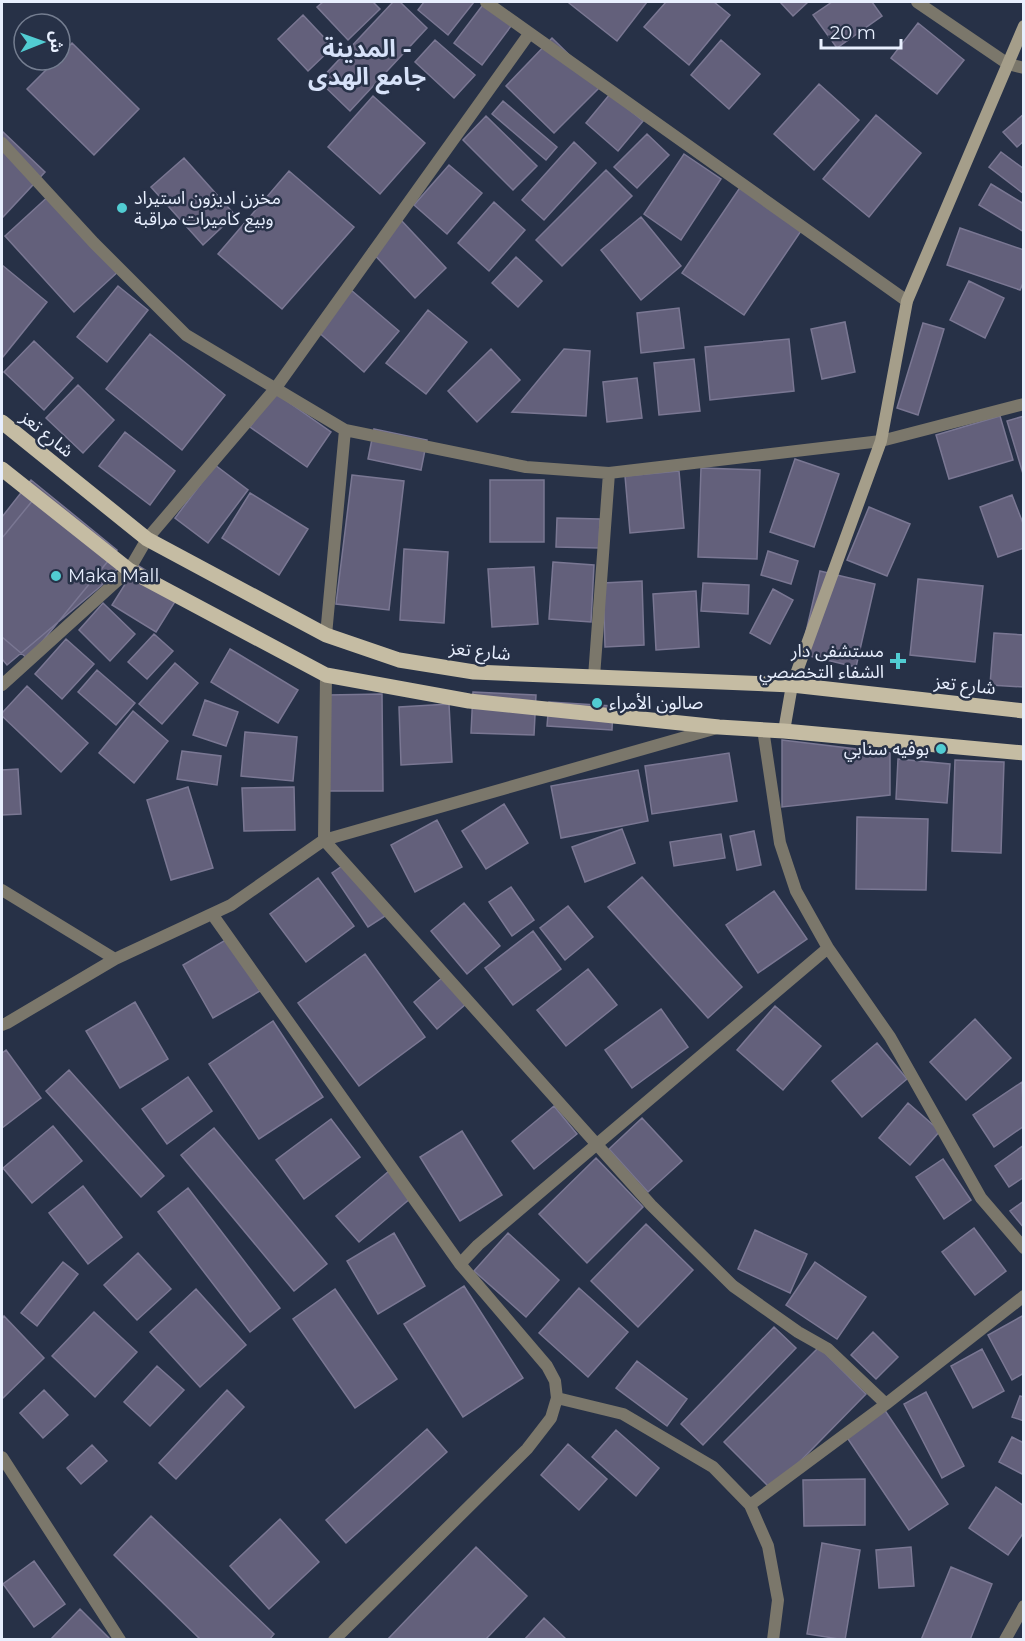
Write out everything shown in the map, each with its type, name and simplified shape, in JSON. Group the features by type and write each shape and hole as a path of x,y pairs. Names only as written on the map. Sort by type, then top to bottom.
{"main road":[{"path":"784,731 792,685 881,441 908,301 1023,26"},
{"name":"شارع تعز","path":"2,422 147,539 326,635 399,660 474,672 792,685 1023,711"},
{"path":"2,469 129,570 326,675 469,701 719,728 763,729 1023,753"}],"street":[{"path":"486,2 908,301"},
{"path":"917,2 1008,64 1023,68"},
{"path":"2,685 129,570 147,539 275,389 529,34"},
{"path":"2,143 94,243 186,335 345,430 526,467 609,473 881,441 1023,404"},
{"path":"326,635 345,430"},
{"path":"594,677 609,473"},
{"path":"326,675 324,840 651,1205 733,1286 798,1332 828,1349 886,1404"},
{"path":"2,1025 115,959 231,906 324,840 719,728"},
{"path":"763,729 780,843 796,891 828,948 890,1037 981,1198 1023,1248"},
{"path":"2,890 115,959"},
{"path":"212,914 460,1264 541,1357 555,1381 557,1398 551,1418 527,1449 334,1640"},
{"path":"460,1264 478,1245 828,948"},
{"path":"750,1505 886,1404 1023,1296"},
{"path":"557,1398 623,1414 713,1467 750,1505 768,1546 778,1600 773,1640"},
{"path":"2,1457 120,1640"},
{"path":"1008,1635 1023,1606"},
{"path":"1008,1635 1023,1615"}],"building":[{"path":"323,2 373,2 380,9 348,40 317,7"},
{"path":"393,2 400,2 427,28 350,111 319,81"},
{"path":"424,2 474,2 448,35 418,10"},
{"path":"485,2 517,18 482,65 454,43"},
{"path":"570,2 647,2 617,41"},
{"path":"666,2 714,2 730,15 689,65 644,27"},
{"path":"780,2 808,2 793,16"},
{"path":"832,2 872,2 882,16 837,48 813,15"},
{"path":"303,15 333,47 308,71 278,39"},
{"path":"918,23 964,60 937,94 891,58"},
{"path":"552,38 601,86 554,133 506,86"},
{"path":"435,40 475,75 454,98 415,62"},
{"path":"721,40 760,74 729,109 691,75"},
{"path":"72,43 139,109 94,155 27,89 44,72 72,72"},
{"path":"819,84 859,120 814,170 774,134"},
{"path":"610,94 643,121 618,151 586,123"},
{"path":"373,96 425,143 380,194 328,147"},
{"path":"503,101 557,147 546,160 492,114"},
{"path":"1024,114 1024,141 1017,147 1003,132"},
{"path":"876,115 921,153 869,217 823,179"},
{"path":"486,116 537,166 513,190 463,140"},
{"path":"2,131 45,172 2,218"},
{"path":"647,134 669,155 637,188 614,167"},
{"path":"574,142 596,163 544,220 522,200"},
{"path":"1001,152 1024,169 1024,194 989,167"},
{"path":"684,154 721,179 681,240 644,214"},
{"path":"184,158 235,215 203,245 151,187"},
{"path":"449,165 482,193 447,234 414,205"},
{"path":"606,170 632,196 562,266 536,240"},
{"path":"289,171 354,227 282,309 218,254"},
{"path":"991,184 1024,204 1024,232 979,205"},
{"path":"741,186 803,228 744,315 682,273"},
{"path":"52,193 121,269 74,312 5,236"},
{"path":"494,202 525,230 489,271 458,243"},
{"path":"641,217 681,266 641,300 601,250"},
{"path":"400,219 446,268 415,298 369,249"},
{"path":"960,228 1024,250 1024,281 1020,290 947,265"},
{"path":"516,257 542,281 518,307 492,283"},
{"path":"2,265 47,302 2,358"},
{"path":"969,281 1004,298 985,338 950,320"},
{"path":"118,286 148,310 107,362 77,337"},
{"path":"351,290 399,331 364,372 316,330"},
{"path":"679,308 684,348 641,353 637,313"},
{"path":"428,310 467,342 426,394 386,363"},
{"path":"845,322 855,372 822,379 811,329"},
{"path":"923,323 944,329 918,415 897,408"},
{"path":"150,334 225,395 182,450 106,389"},
{"path":"789,339 794,391 710,400 705,347"},
{"path":"34,341 73,378 44,410 4,372"},
{"path":"491,349 520,380 477,422 448,391"},
{"path":"564,349 590,351 586,416 512,412"},
{"path":"694,359 700,411 659,415 654,363"},
{"path":"637,378 642,418 607,422 603,382"},
{"path":"78,385 114,420 83,453 46,418"},
{"path":"274,392 331,432 307,467 250,427"},
{"path":"1000,416 1013,460 949,479 936,435"},
{"path":"1024,416 1024,477 1007,421"},
{"path":"374,429 427,440 421,470 368,459"},
{"path":"125,432 175,471 150,505 99,466"},
{"path":"795,459 839,474 814,547 770,532"},
{"path":"215,465 248,490 208,543 175,518"},
{"path":"701,468 760,470 757,559 698,557"},
{"path":"679,471 684,528 630,533 625,476"},
{"path":"352,475 404,481 389,610 336,604"},
{"name":"Maka Mall","path":"31,480 117,550 28,659 2,637 2,517"},
{"path":"490,480 544,480 544,542 490,542"},
{"path":"250,493 308,529 279,575 222,538"},
{"path":"1012,495 1024,526 1024,548 998,557 980,507"},
{"name":"Maka Mall","path":"33,500 120,566 101,586 7,665 2,659 2,538"},
{"path":"869,507 910,524 887,576 847,560"},
{"path":"557,518 600,519 599,548 556,547"},
{"path":"404,549 448,552 444,623 400,620"},
{"path":"768,551 798,561 791,584 761,575"},
{"path":"553,562 594,565 591,622 549,619"},
{"path":"137,565 181,592 156,632 112,605"},
{"path":"534,567 538,624 492,627 488,569"},
{"path":"820,571 875,584 856,667 801,654"},
{"path":"918,579 983,586 975,662 910,655"},
{"path":"642,581 644,645 605,647 603,583"},
{"path":"703,583 749,585 748,614 701,611"},
{"path":"773,589 793,600 770,644 750,633"},
{"path":"696,591 699,647 656,650 653,594"},
{"path":"103,603 135,634 110,661 79,630"},
{"path":"994,633 1024,635 1024,687 990,685"},
{"path":"154,634 173,651 147,679 128,662"},
{"path":"66,639 94,664 62,699 35,674"},
{"path":"230,649 298,690 278,723 211,682"},
{"path":"175,663 198,683 162,724 139,704"},
{"path":"97,670 135,703 116,725 78,692"},
{"path":"27,686 88,743 61,772 2,716 2,713"},
{"path":"473,692 536,695 534,735 471,733"},
{"path":"382,694 383,791 329,791 328,695"},
{"path":"205,700 238,712 226,746 193,735"},
{"path":"549,702 613,706 612,730 547,726"},
{"path":"449,704 452,762 401,765 399,707"},
{"path":"133,711 168,741 134,783 99,753"},
{"path":"245,732 297,737 293,781 241,776"},
{"path":"782,740 890,753 890,795 782,807"},
{"path":"182,751 221,756 217,785 177,779"},
{"path":"729,753 737,801 652,814 645,766"},
{"path":"898,759 950,764 947,803 896,799"},
{"path":"955,760 1004,762 1001,853 952,851"},
{"path":"18,769 21,814 2,815 2,770"},
{"path":"638,770 648,821 561,838 551,786"},
{"path":"188,787 213,868 171,880 147,800"},
{"path":"294,787 295,830 244,831 242,788"},
{"path":"504,804 528,843 486,869 462,831"},
{"path":"857,817 928,819 926,890 856,889"},
{"path":"437,820 462,867 415,892 391,845"},
{"path":"622,829 635,863 585,882 572,847"},
{"path":"754,831 761,865 737,870 730,836"},
{"path":"721,834 725,858 674,866 670,842"},
{"path":"348,862 385,916 368,927 332,873"},
{"path":"642,877 742,987 708,1018 608,907"},
{"path":"318,878 354,926 306,962 270,914"},
{"path":"511,887 534,920 512,936 489,902"},
{"path":"774,891 807,939 758,973 726,925"},
{"path":"464,903 500,946 467,974 431,931"},
{"path":"568,906 593,937 565,960 540,928"},
{"path":"533,931 561,969 513,1005 485,968"},
{"path":"229,938 260,991 213,1018 183,965"},
{"path":"365,954 425,1037 359,1086 298,1003"},
{"path":"588,969 617,1005 566,1046 537,1010"},
{"path":"443,977 466,1004 437,1029 414,1002"},
{"path":"135,1002 168,1059 120,1088 86,1031"},
{"path":"775,1006 821,1046 783,1090 737,1050"},
{"path":"661,1009 688,1047 632,1088 605,1050"},
{"path":"975,1019 1011,1058 966,1100 930,1062"},
{"path":"273,1021 323,1097 259,1139 209,1064"},
{"path":"877,1043 907,1079 862,1117 832,1081"},
{"path":"6,1050 41,1098 2,1128 2,1053"},
{"path":"69,1070 164,1176 141,1197 46,1091"},
{"path":"188,1077 212,1111 167,1144 142,1109"},
{"path":"1022,1082 1024,1126 994,1147 973,1115"},
{"path":"908,1103 940,1131 910,1165 879,1138"},
{"path":"554,1106 577,1134 534,1169 512,1141"},
{"path":"642,1118 682,1161 648,1192 609,1149"},
{"path":"331,1119 360,1157 304,1199 276,1160"},
{"path":"53,1126 82,1161 32,1203 3,1168"},
{"path":"214,1128 327,1264 294,1291 181,1155"},
{"path":"462,1131 502,1195 460,1221 420,1157"},
{"path":"1024,1145 1024,1177 1009,1187 995,1166"},
{"path":"596,1158 643,1207 587,1263 539,1214"},
{"path":"943,1159 971,1200 944,1219 916,1177"},
{"path":"389,1171 411,1198 359,1242 336,1216"},
{"path":"83,1186 122,1237 88,1264 49,1213"},
{"path":"188,1188 280,1308 250,1332 158,1212"},
{"path":"1024,1201 1024,1228 1010,1211"},
{"path":"646,1224 693,1270 638,1327 591,1281"},
{"path":"974,1228 1006,1271 975,1295 942,1252"},
{"path":"755,1230 807,1254 790,1293 738,1269"},
{"path":"394,1233 425,1286 378,1314 347,1261"},
{"path":"508,1233 559,1280 526,1317 474,1271"},
{"path":"138,1253 171,1289 137,1320 104,1285"},
{"path":"63,1262 78,1274 37,1326 21,1313"},
{"path":"815,1262 866,1297 837,1339 786,1305"},
{"path":"464,1286 523,1378 463,1417 404,1324"},
{"path":"579,1288 628,1332 588,1377 539,1333"},
{"path":"196,1289 246,1345 200,1387 150,1332"},
{"path":"335,1289 397,1379 355,1408 293,1319"},
{"path":"94,1312 137,1352 95,1397 52,1356"},
{"path":"1024,1315 1024,1373 1012,1380 988,1335"},
{"path":"4,1316 44,1358 2,1399 2,1319"},
{"path":"774,1327 796,1348 703,1445 681,1424"},
{"path":"873,1332 898,1357 876,1379 851,1355"},
{"path":"819,1347 866,1394 772,1490 724,1442"},
{"path":"982,1349 1004,1391 973,1408 951,1366"},
{"path":"637,1361 687,1399 667,1426 616,1388"},
{"path":"157,1366 184,1390 150,1426 124,1402"},
{"path":"44,1390 68,1415 43,1438 20,1413"},
{"path":"227,1390 244,1407 176,1479 159,1463"},
{"path":"926,1392 964,1466 942,1478 904,1404"},
{"path":"1020,1396 1024,1397 1024,1421 1012,1417"},
{"path":"884,1409 948,1504 909,1530 846,1436"},
{"path":"427,1429 447,1452 346,1543 326,1520"},
{"path":"616,1430 659,1468 636,1496 592,1457"},
{"path":"1012,1437 1024,1443 1024,1475 999,1462"},
{"path":"568,1444 607,1479 579,1510 541,1475"},
{"path":"92,1445 107,1461 81,1484 67,1468"},
{"path":"865,1479 865,1525 804,1526 803,1480"},
{"path":"996,1487 1024,1506 1024,1532 1008,1555 969,1528"},
{"path":"151,1516 274,1634 269,1640 201,1640 114,1555"},
{"path":"280,1519 319,1562 269,1609 230,1566"},
{"path":"822,1543 860,1550 845,1640 807,1634"},
{"path":"476,1547 527,1596 485,1640 387,1640"},
{"path":"911,1547 914,1586 879,1588 876,1550"},
{"path":"34,1561 65,1604 34,1627 3,1584"},
{"path":"951,1567 992,1584 970,1640 921,1640"},
{"path":"80,1609 110,1639 50,1640"},
{"path":"544,1618 567,1640 524,1640"}],"place":[{"name":"مخزن اديزون استيراد وبيع كاميرات مراقبة","path":"122,208"},
{"name":"Maka Mall","path":"56,576"},
{"name":"مستشفى دار الشفاء التخصصي","path":"898,661"},
{"name":"صالون الأمراء","path":"597,703"},
{"name":"بوفيه سنابي","path":"941,749"}],"district":[{"name":"المدينة - جامع الهدى","path":"367,63"}]}
